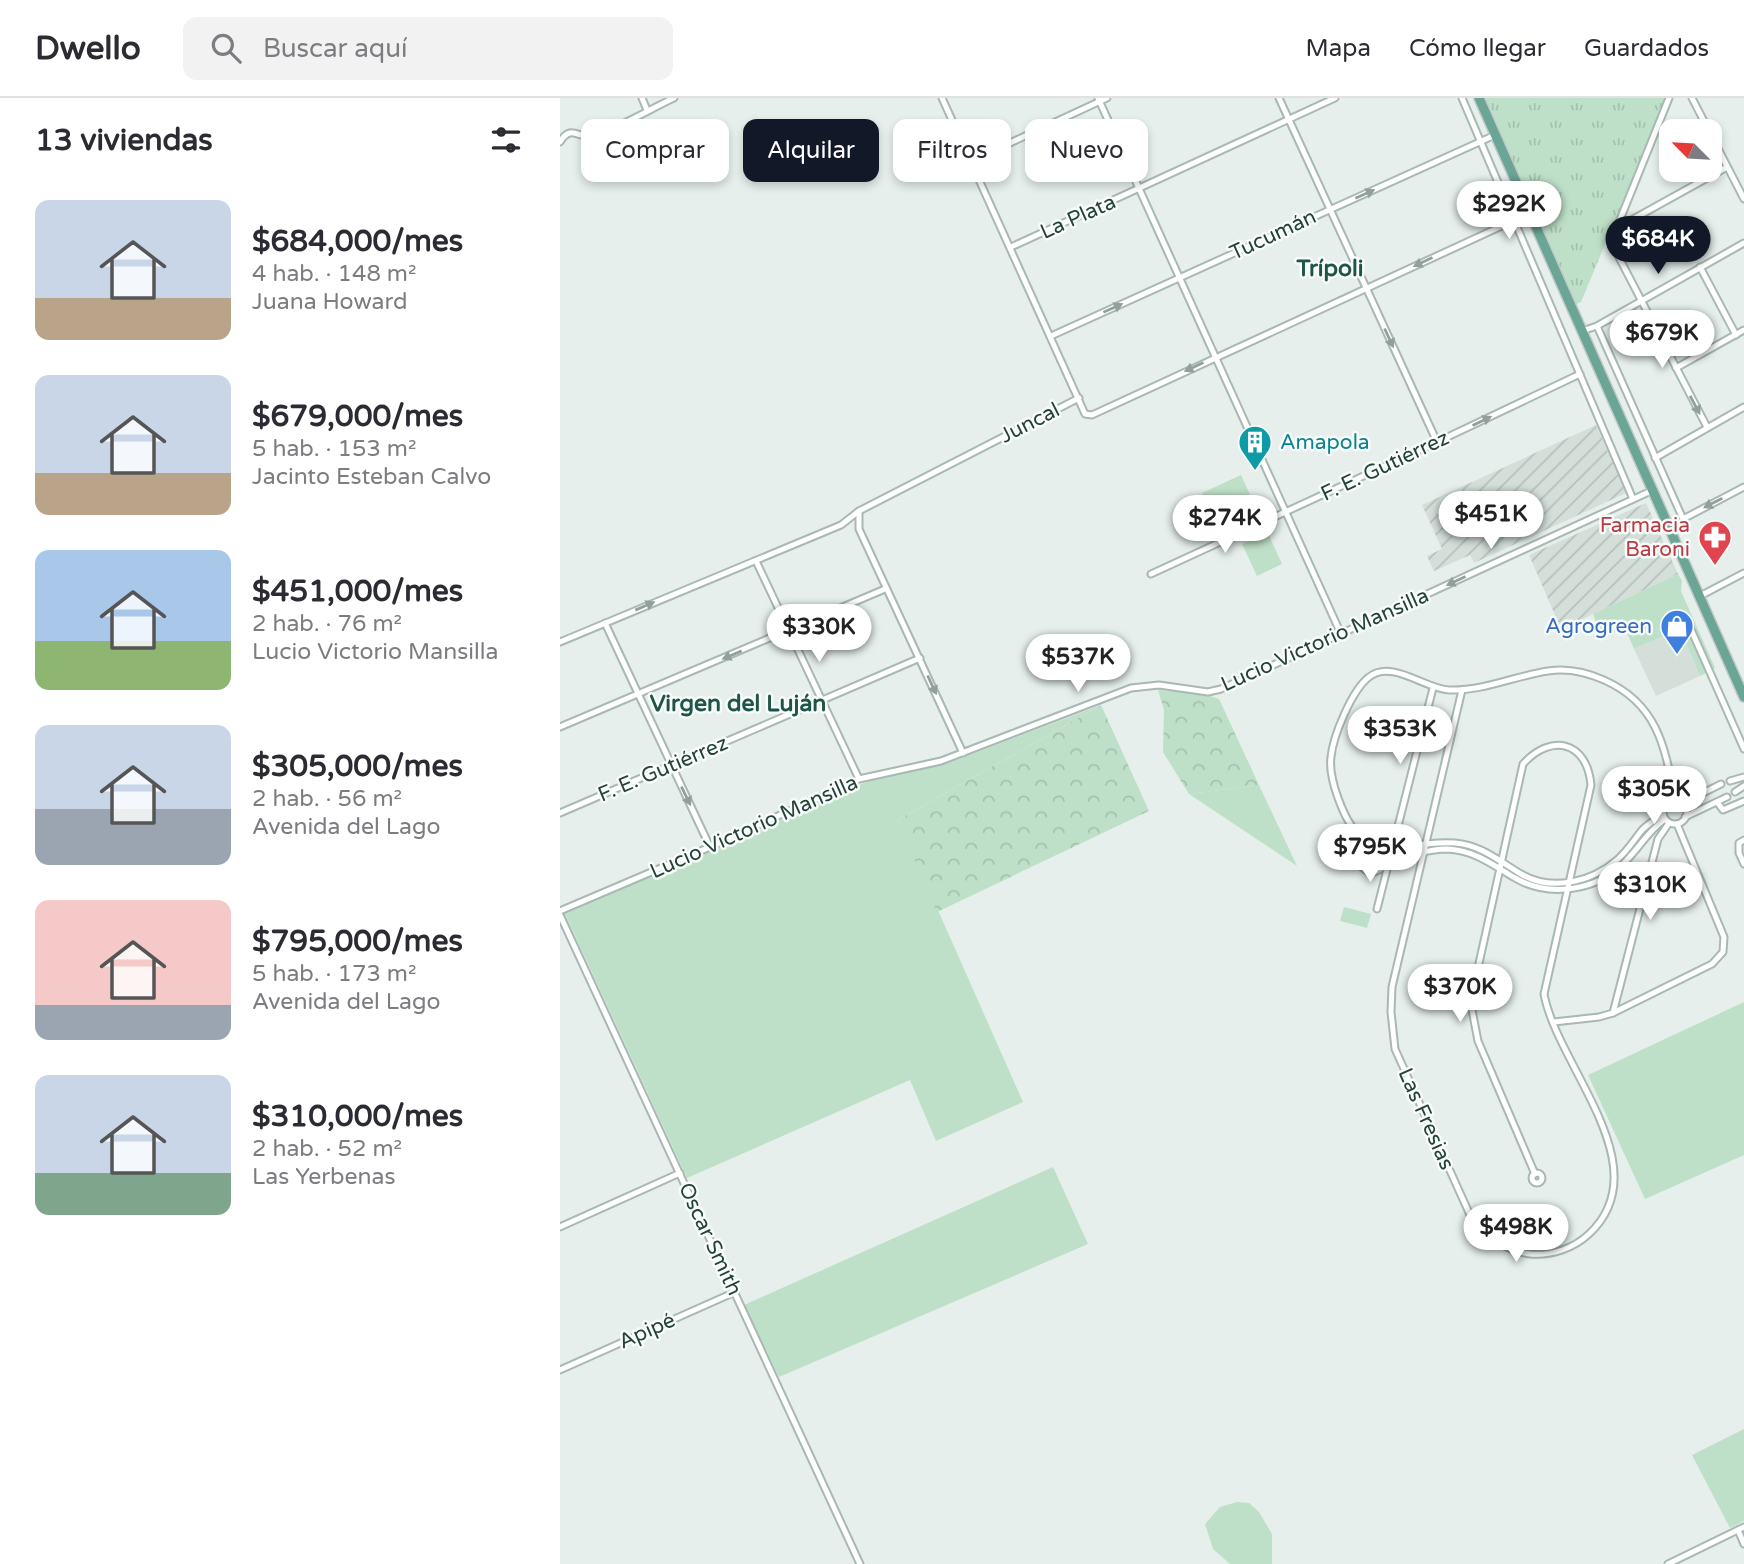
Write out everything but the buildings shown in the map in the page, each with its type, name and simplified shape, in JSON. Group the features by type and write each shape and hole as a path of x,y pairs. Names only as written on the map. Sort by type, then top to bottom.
{"main road":[{"path":"1479,98 1744,697"}],"street":[{"path":"642,98 647,110"},
{"path":"560,142 565,135 572,132 591,137 674,98"},
{"path":"943,98 952,119"},
{"path":"1011,142 1107,98"},
{"path":"1279,98 1437,442"},
{"name":"La Plata","path":"1011,247 1335,98"},
{"path":"1462,98 1633,499"},
{"path":"1669,98 1611,242 1707,427"},
{"path":"1692,98 1702,119"},
{"path":"1098,100 1341,634"},
{"name":"Tucumán","path":"1051,336 1495,135"},
{"path":"1722,157 1744,199"},
{"path":"1617,228 1727,167"},
{"path":"981,182 1079,398"},
{"name":"Juncal","path":"560,642 841,524 859,511 1079,398 1085,414 1092,415 1530,213"},
{"path":"1582,331 1597,326 1744,243"},
{"path":"1700,267 1736,335"},
{"path":"1597,326 1683,519 1742,488 1744,496"},
{"path":"1676,368 1744,330"},
{"name":"F. E. Gutiérrez","path":"1151,574 1580,374"},
{"path":"1655,458 1744,407"},
{"name":"Lucio Victorio Mansilla","path":"560,913 859,779 941,761 1132,688 1159,685 1208,692 1221,689 1651,491"},
{"path":"859,511 859,529 963,752"},
{"path":"756,561 859,779"},
{"path":"1700,596 1744,573"},
{"path":"560,727 885,589"},
{"path":"605,623 710,847"},
{"path":"1682,635 1690,628 1744,749"},
{"name":"F. E. Gutiérrez","path":"560,813 920,659"},
{"path":"1696,667 1706,663"},
{"path":"1666,819 1649,831 1623,865 1608,875 1569,890 1553,891 1524,883 1477,848 1461,843 1425,844 1391,852 1358,833 1351,825 1333,783 1331,757 1335,736 1359,688 1369,677 1381,672 1394,672 1433,688 1462,690 1550,671 1579,671 1624,689 1642,706 1657,729 1666,752 1675,800"},
{"path":"1385,866 1391,852 1433,688"},
{"name":"Las Fresias","path":"1462,690 1392,987 1391,1012 1395,1049 1469,1215 1490,1238 1509,1248 1529,1254 1545,1254 1577,1243 1599,1224 1608,1210 1614,1191 1615,1175 1611,1148 1546,1004 1545,983 1569,890 1591,785 1590,769 1583,756 1572,748 1559,744 1543,747 1531,754 1523,764 1500,864"},
{"path":"1730,781 1744,777"},
{"path":"1682,803 1721,784"},
{"path":"1735,792 1744,786"},
{"path":"1677,824 1685,817 1727,796"},
{"path":"1613,1013 1658,839 1666,819 1666,804 1675,800 1682,803 1686,808 1685,817"},
{"path":"1717,802 1723,810 1744,801"},
{"path":"1377,909 1385,866 1386,856 1378,846 1367,845 1360,851 1359,864 1370,873 1385,866 1444,849 1475,855 1551,884 1587,877 1616,861 1644,829 1666,819 1677,824 1724,937 1723,952 1712,964 1613,1013 1554,1022"},
{"path":"1742,841 1738,849 1744,864"},
{"path":"1500,864 1472,995 1472,1010 1478,1041 1535,1174"},
{"name":"Oscar Smith","path":"560,913 860,1564"},
{"path":"560,1227 680,1173"},
{"name":"Apipé","path":"560,1370 734,1292"},
{"path":"1668,1564 1741,1528 1744,1544"}],"shaded area":[{"path":"1596,425 1626,493 1474,563 1470,555 1434,571 1427,556 1442,549 1422,505"},
{"path":"1646,503 1678,574 1561,629 1529,555"},
{"path":"1680,629 1700,676 1656,696 1634,649"}],"green space":[{"path":"1484,98 1666,98 1581,302 1574,305"},
{"path":"1241,475 1255,506 1217,524 1202,493"},
{"path":"1268,533 1282,564 1257,576 1242,544"},
{"path":"1678,574 1682,581 1681,591 1715,668 1700,676 1680,629 1634,649 1625,628 1602,637 1593,614"},
{"path":"1158,690 1204,694 1219,699 1259,785 1189,794 1163,752 1164,710"},
{"path":"1101,705 898,820 1023,1102 936,1141 910,1080 687,1178 565,914 873,779 948,763"},
{"path":"1101,705 1149,811 937,912 898,820"},
{"path":"1259,785 1297,866 1189,794"},
{"path":"1344,907 1371,914 1367,928 1340,921"},
{"path":"1744,1002 1744,1155 1645,1199 1588,1075"},
{"path":"1053,1167 1088,1244 779,1377 744,1305"},
{"path":"1744,1429 1744,1521 1730,1528 1692,1455"},
{"path":"1237,1502 1249,1503 1259,1512 1272,1534 1272,1564 1230,1564 1213,1549 1205,1524 1220,1507"}],"waterway":[{"path":"1652,811 1655,806"}],"place":[{"name":"Amapola","path":"1255,472"},
{"name":"Farmacia Baroni","path":"1715,567"},
{"name":"Agrogreen","path":"1677,656"}],"district":[{"name":"Trípoli","path":"1330,269"},
{"name":"Virgen del Luján","path":"738,704"}]}
